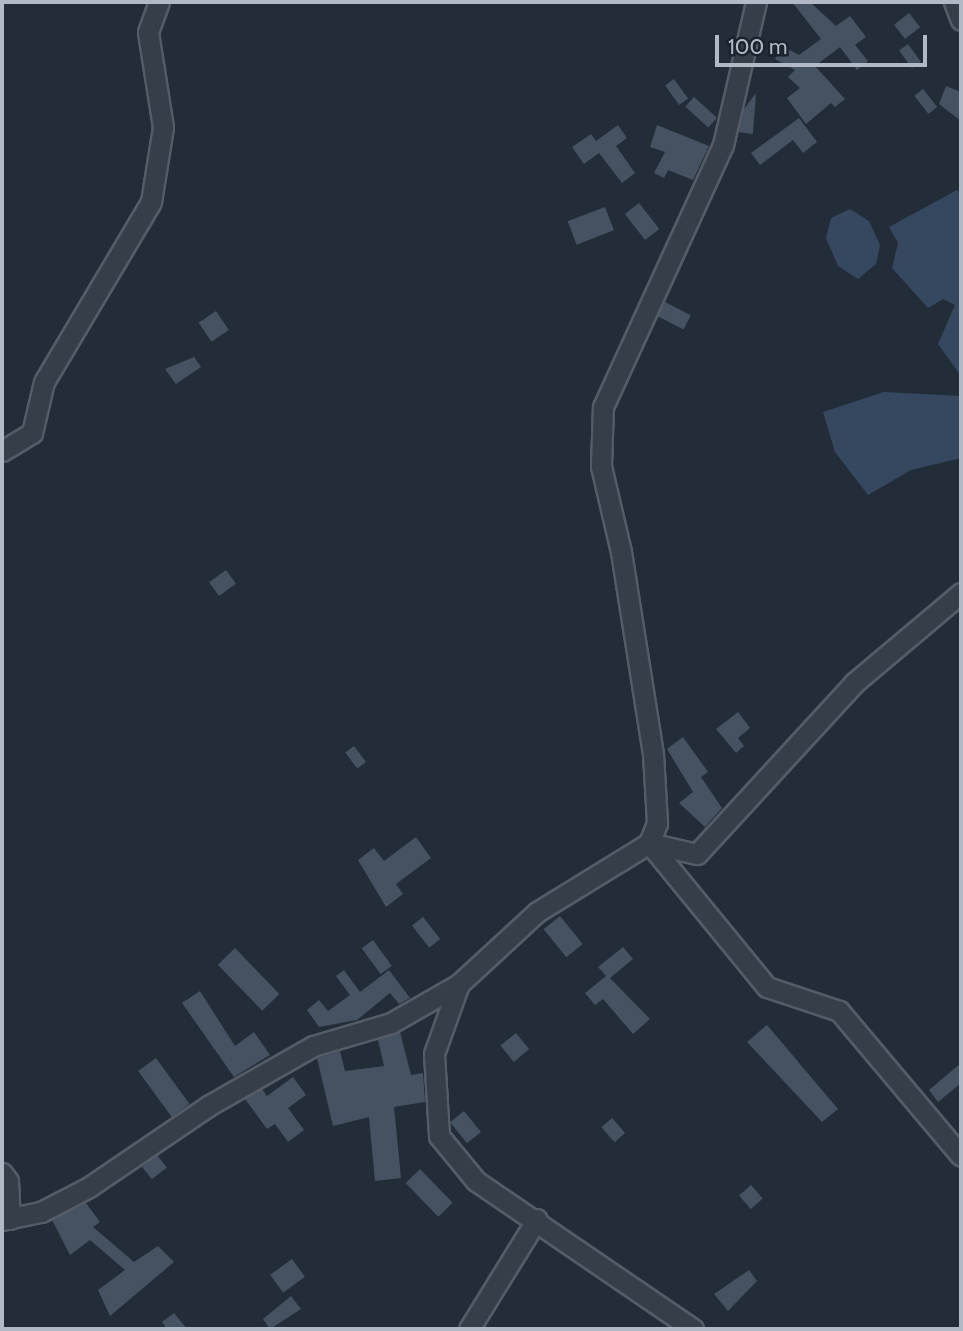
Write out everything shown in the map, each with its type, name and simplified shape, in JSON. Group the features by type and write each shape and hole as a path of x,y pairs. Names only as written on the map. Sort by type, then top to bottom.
{"street":[{"path":"2,451 32,433 44,382 151,202 163,127 148,33 159,2"},
{"path":"2,1173 8,1181 6,1219 41,1212 89,1187 208,1106 313,1046 391,1023 459,984 537,912 649,843 657,823 653,754 621,552 601,466 603,407 723,145 756,2"},
{"path":"954,2 961,20"},
{"path":"649,843 697,854 854,683 961,593"},
{"path":"649,843 766,987 839,1012 961,1156"},
{"path":"459,984 434,1054 439,1136 476,1181 537,1219 693,1329"},
{"path":"469,1329 537,1219"}],"water":[{"path":"957,190 961,195 961,376 938,344 955,305 943,299 928,308 892,268 898,243 889,227"},
{"path":"850,209 869,221 880,245 876,264 858,279 838,266 826,238 831,218"},
{"path":"884,392 961,396 961,458 911,470 868,495 835,452 823,412"}],"building":[{"path":"792,2 810,2 836,26 850,16 866,37 855,45 868,61 857,70 840,47 815,66 845,99 835,107 831,103 806,124 787,98 800,88 788,77 795,70 775,59 782,46 799,55 821,39"},
{"path":"909,13 920,27 905,39 894,25"},
{"path":"908,44 921,62 912,68 899,50"},
{"path":"674,79 688,98 679,105 665,85"},
{"path":"946,86 961,92 961,121 939,104"},
{"path":"923,89 937,107 928,114 914,96"},
{"path":"756,93 753,134 738,132 744,109"},
{"path":"694,97 717,118 708,127 685,107"},
{"path":"799,118 817,142 803,153 793,140 760,165 751,153"},
{"path":"618,125 627,138 616,146 635,173 622,183 599,153 584,164 572,147 591,134 596,141"},
{"path":"657,125 709,146 693,180 668,170 664,178 654,173 665,152 650,147"},
{"path":"639,203 659,229 645,240 625,214"},
{"path":"605,207 614,230 577,245 568,221"},
{"path":"665,302 691,315 684,329 658,316"},
{"path":"216,311 229,330 211,342 199,323"},
{"path":"194,357 201,367 176,384 165,369"},
{"path":"226,570 236,584 219,596 209,582"},
{"path":"738,712 750,728 738,738 744,746 736,753 716,729"},
{"path":"683,737 708,772 701,777 722,808 705,827 679,803 693,792 667,749"},
{"path":"354,746 366,762 357,769 345,753"},
{"path":"416,837 431,858 396,884 403,894 386,907 358,860 374,848 384,861"},
{"path":"560,916 583,944 566,957 544,929"},
{"path":"423,917 440,939 429,948 412,926"},
{"path":"373,940 392,966 380,974 362,948"},
{"path":"623,947 633,959 610,978 650,1019 633,1034 603,999 595,1005 585,993 606,976 598,967"},
{"path":"235,948 279,994 262,1011 218,965"},
{"path":"344,970 360,992 389,970 410,998 399,1004 390,993 357,1020 319,1027 307,1010 319,1000 328,1011 350,995 336,976"},
{"path":"200,991 235,1046 254,1032 270,1055 234,1077 182,1003"},
{"path":"767,1025 838,1109 822,1122 747,1042"},
{"path":"400,1032 411,1075 423,1073 425,1102 394,1107 401,1178 375,1181 369,1117 333,1126 317,1058 340,1051 345,1071 384,1066 378,1040"},
{"path":"516,1033 529,1049 514,1062 500,1046"},
{"path":"156,1058 190,1104 172,1117 138,1071"},
{"path":"961,1063 961,1083 938,1102 929,1090"},
{"path":"293,1077 306,1095 288,1108 304,1130 288,1142 275,1124 267,1129 245,1099 262,1089 267,1096"},
{"path":"464,1111 481,1132 467,1143 450,1122"},
{"path":"612,1118 625,1133 615,1142 601,1127"},
{"path":"157,1155 167,1168 152,1179 142,1167"},
{"path":"420,1169 453,1203 438,1217 406,1183"},
{"path":"751,1185 763,1199 751,1209 739,1195"},
{"path":"86,1203 100,1222 93,1227 134,1262 158,1246 174,1262 110,1316 98,1290 125,1270 90,1240 70,1255 52,1220"},
{"path":"292,1259 305,1277 283,1293 270,1275"},
{"path":"749,1270 757,1281 728,1311 714,1294"},
{"path":"291,1296 301,1309 270,1329 263,1319"},
{"path":"174,1313 187,1329 167,1329 162,1322"}]}
